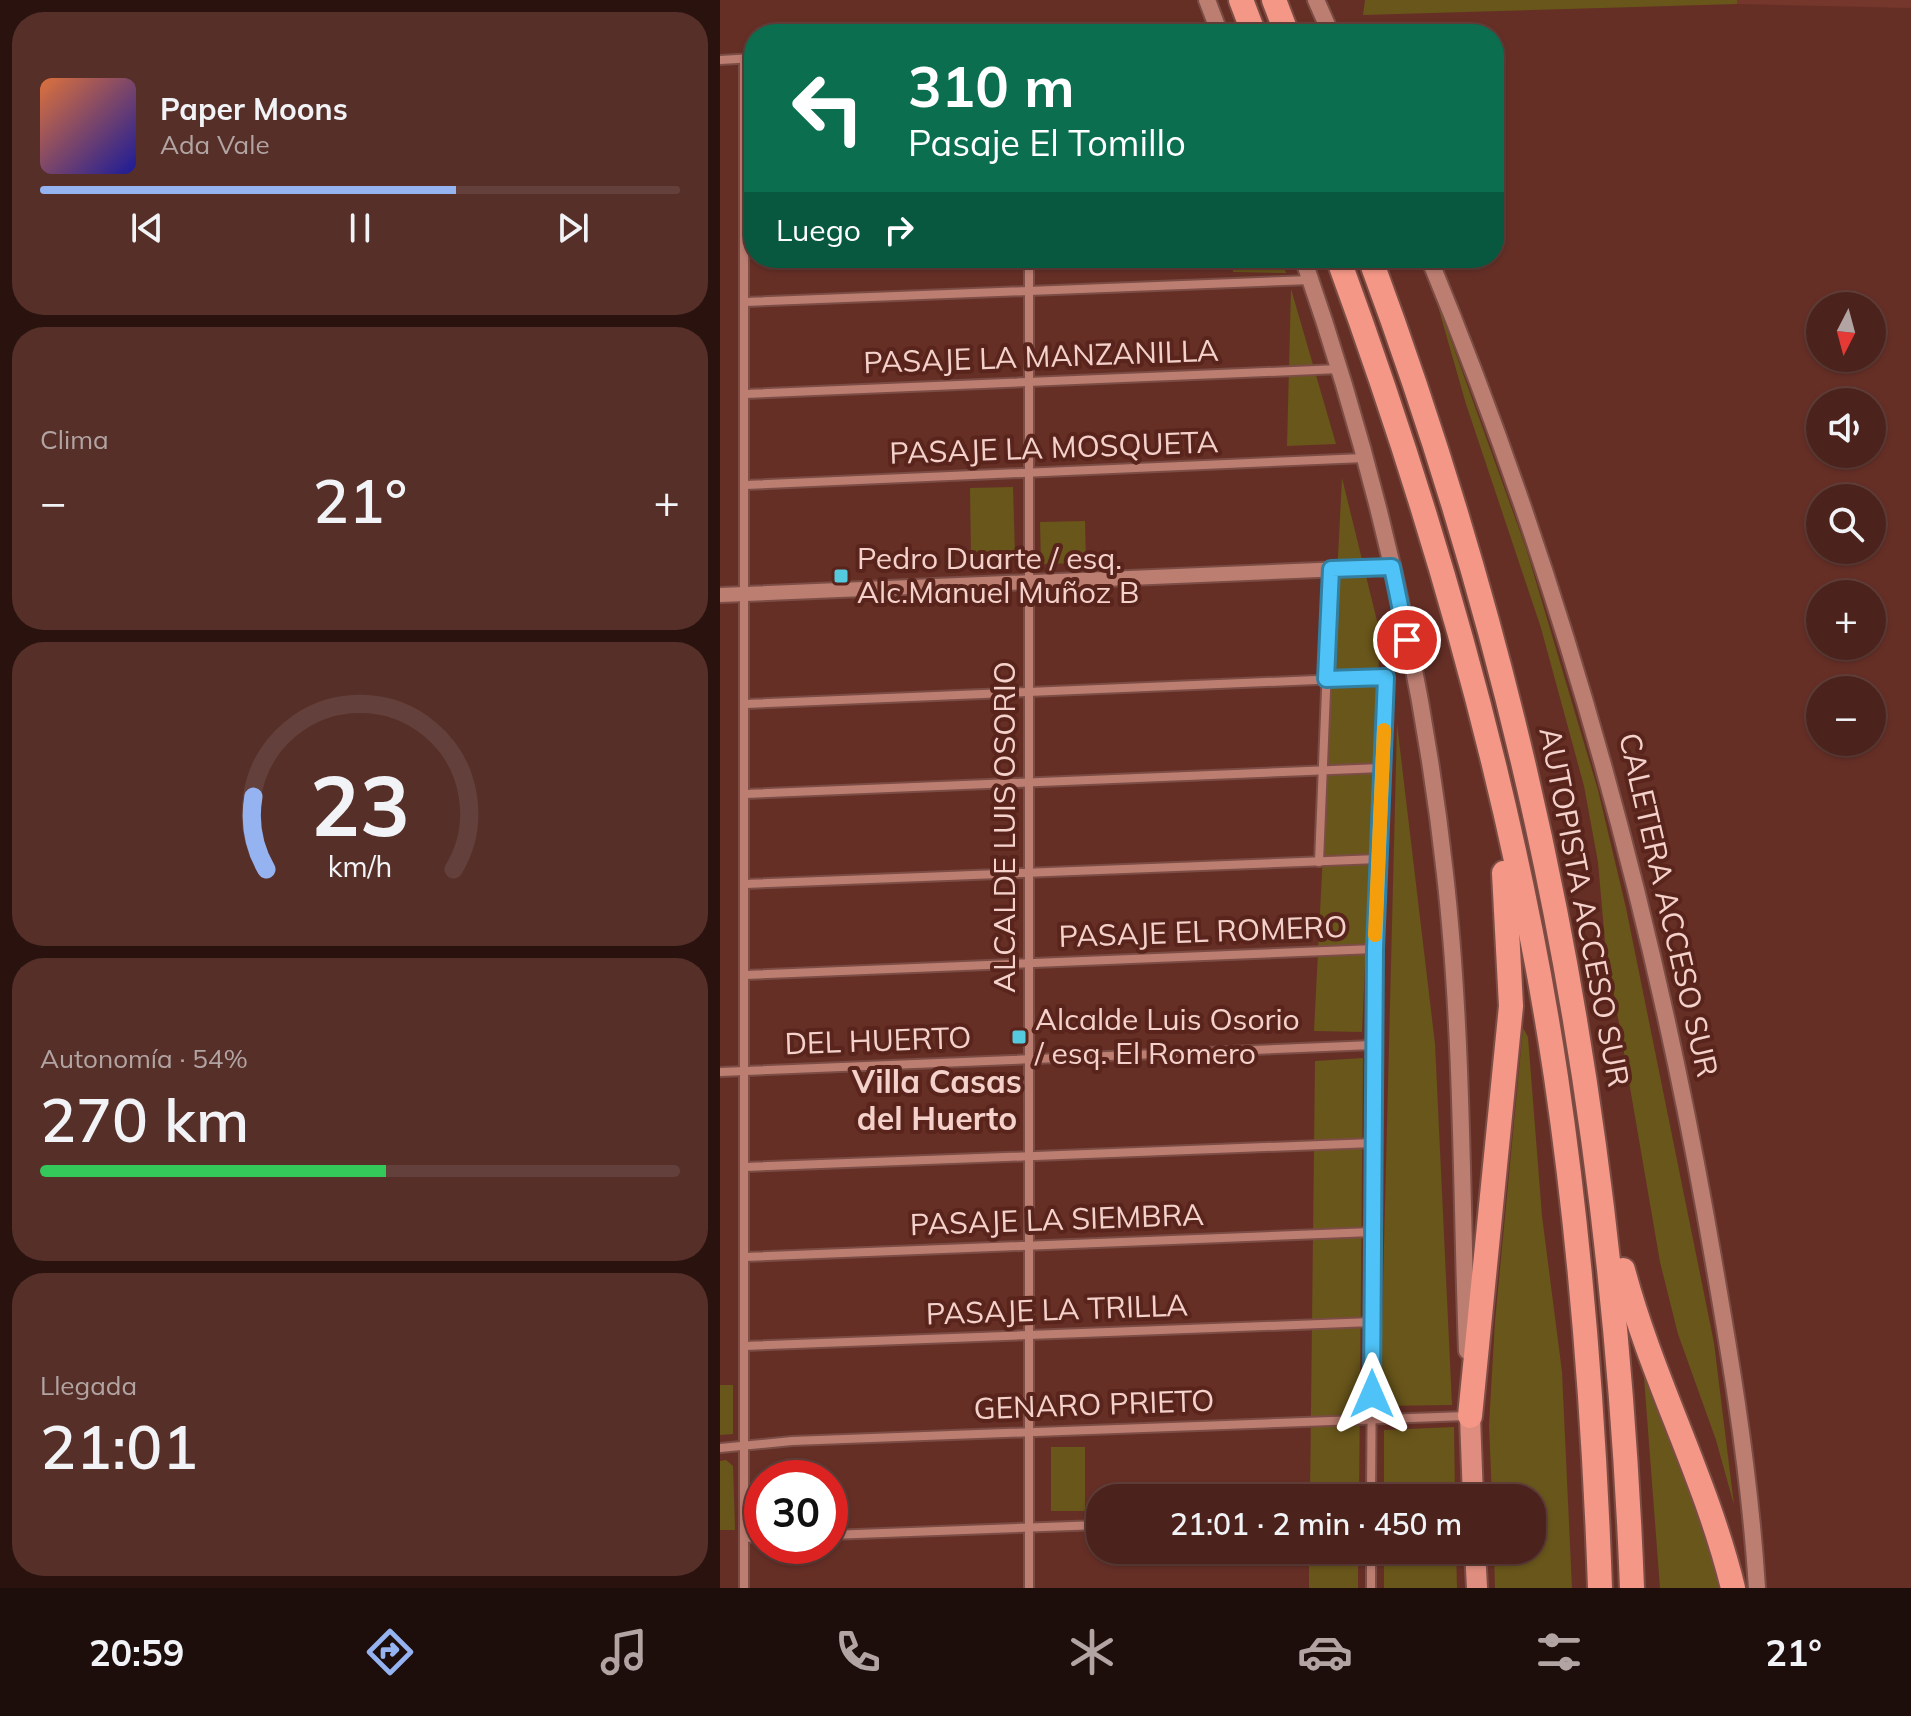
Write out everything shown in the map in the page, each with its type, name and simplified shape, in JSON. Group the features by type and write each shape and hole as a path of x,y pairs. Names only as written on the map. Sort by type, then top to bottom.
{"highway":[{"path":"1241,0 1250,24"},
{"path":"1274,0 1283,24"},
{"name":"AUTOPISTA ACCESO SUR","path":"1341,268 1418,491 1491,756 1537,970 1567,1152 1589,1379 1600,1588"},
{"name":"AUTOPISTA ACCESO SUR","path":"1373,268 1449,485 1513,710 1571,979 1600,1174 1624,1427 1632,1588"},
{"path":"1470,1416 1511,1006 1509,925 1491,756"},
{"path":"1600,1174 1631,1302 1699,1474 1733,1588"}],"main road":[{"path":"1207,0 1216,24"},
{"path":"1316,0 1327,24"},
{"path":"1307,268 1365,458 1392,567 1426,742 1447,891 1472,1484"},
{"name":"CALETERA ACCESO SUR","path":"1433,268 1491,414 1549,580 1598,738 1640,896 1668,1017 1733,1369 1757,1588"},
{"path":"1476,1564 1477,1588"}],"street":[{"path":"720,60 744,59"},
{"path":"744,1460 747,268"},
{"name":"ALCALDE LUIS OSORIO","path":"1029,268 1029,1588"},
{"path":"745,302 1311,280"},
{"name":"PASAJE LA MANZANILLA","path":"745,394 1339,369"},
{"name":"PASAJE LA MOSQUETA","path":"745,485 1365,458"},
{"path":"720,595 1392,567"},
{"path":"1319,862 1331,569"},
{"path":"745,704 1386,677 1373,1045 1371,1484"},
{"path":"745,794 1382,768"},
{"path":"745,884 1378,859"},
{"name":"PASAJE EL ROMERO","path":"745,975 1375,949"},
{"name":"DEL HUERTO","path":"720,1072 1373,1045"},
{"path":"745,1167 1373,1143"},
{"name":"PASAJE LA SIEMBRA","path":"744,1257 1372,1232"},
{"name":"PASAJE LA TRILLA","path":"744,1346 1372,1322"},
{"name":"GENARO PRIETO","path":"720,1448 1029,1432 1470,1416"},
{"path":"848,1534 1086,1525"},
{"path":"744,1564 744,1588"},
{"path":"1371,1564 1371,1588"}],"shaded area":[{"path":"1365,0 1737,0 1737,4 1363,15"},
{"path":"1737,0 1911,0 1911,8 1737,4"},
{"path":"1233,268 1284,268 1286,273 1233,272"},
{"path":"1291,289 1336,444 1287,446"},
{"path":"1435,296 1526,548 1598,790 1626,908 1714,1343 1734,1505 1716,1440 1678,1334 1660,1262 1605,942 1598,862 1584,786 1541,628 1466,404"},
{"path":"1342,478 1380,633 1362,1032 1314,1031"},
{"path":"1013,487 1015,555 971,556 970,488"},
{"path":"1085,521 1086,563 1041,564 1040,522"},
{"path":"1397,724 1435,1044 1452,1405 1380,1406"},
{"path":"1523,1028 1528,1037 1542,1216 1562,1372 1572,1588 1495,1588 1494,1564 1546,1564 1546,1484 1491,1484 1489,1425 1495,1321"},
{"path":"1363,1058 1359,1484 1310,1484 1315,1061"},
{"path":"1643,1364 1700,1504 1725,1588 1660,1588"},
{"path":"720,1385 733,1385 733,1434 720,1435"},
{"path":"1454,1427 1455,1484 1384,1484 1384,1430"},
{"path":"1051,1447 1085,1447 1085,1511 1051,1511"},
{"path":"726,1460 733,1466 735,1530 720,1530 720,1461"},
{"path":"1309,1564 1358,1564 1358,1588 1309,1588"},
{"path":"1384,1564 1456,1564 1457,1588 1384,1588"}],"slow traffic":[{"path":"1375,935 1384,730"}],"place":[{"name":"Pedro Duarte / esq. Alc.Manuel Muñoz B","path":"841,576"},
{"name":"Alcalde Luis Osorio / esq. El Romero","path":"1019,1037"}],"district":[{"name":"Villa Casas del Huerto","path":"937,1100"}],"route":[{"path":"1372,1394 1375,949 1386,677 1326,679 1331,569 1392,567 1407,640"}]}
